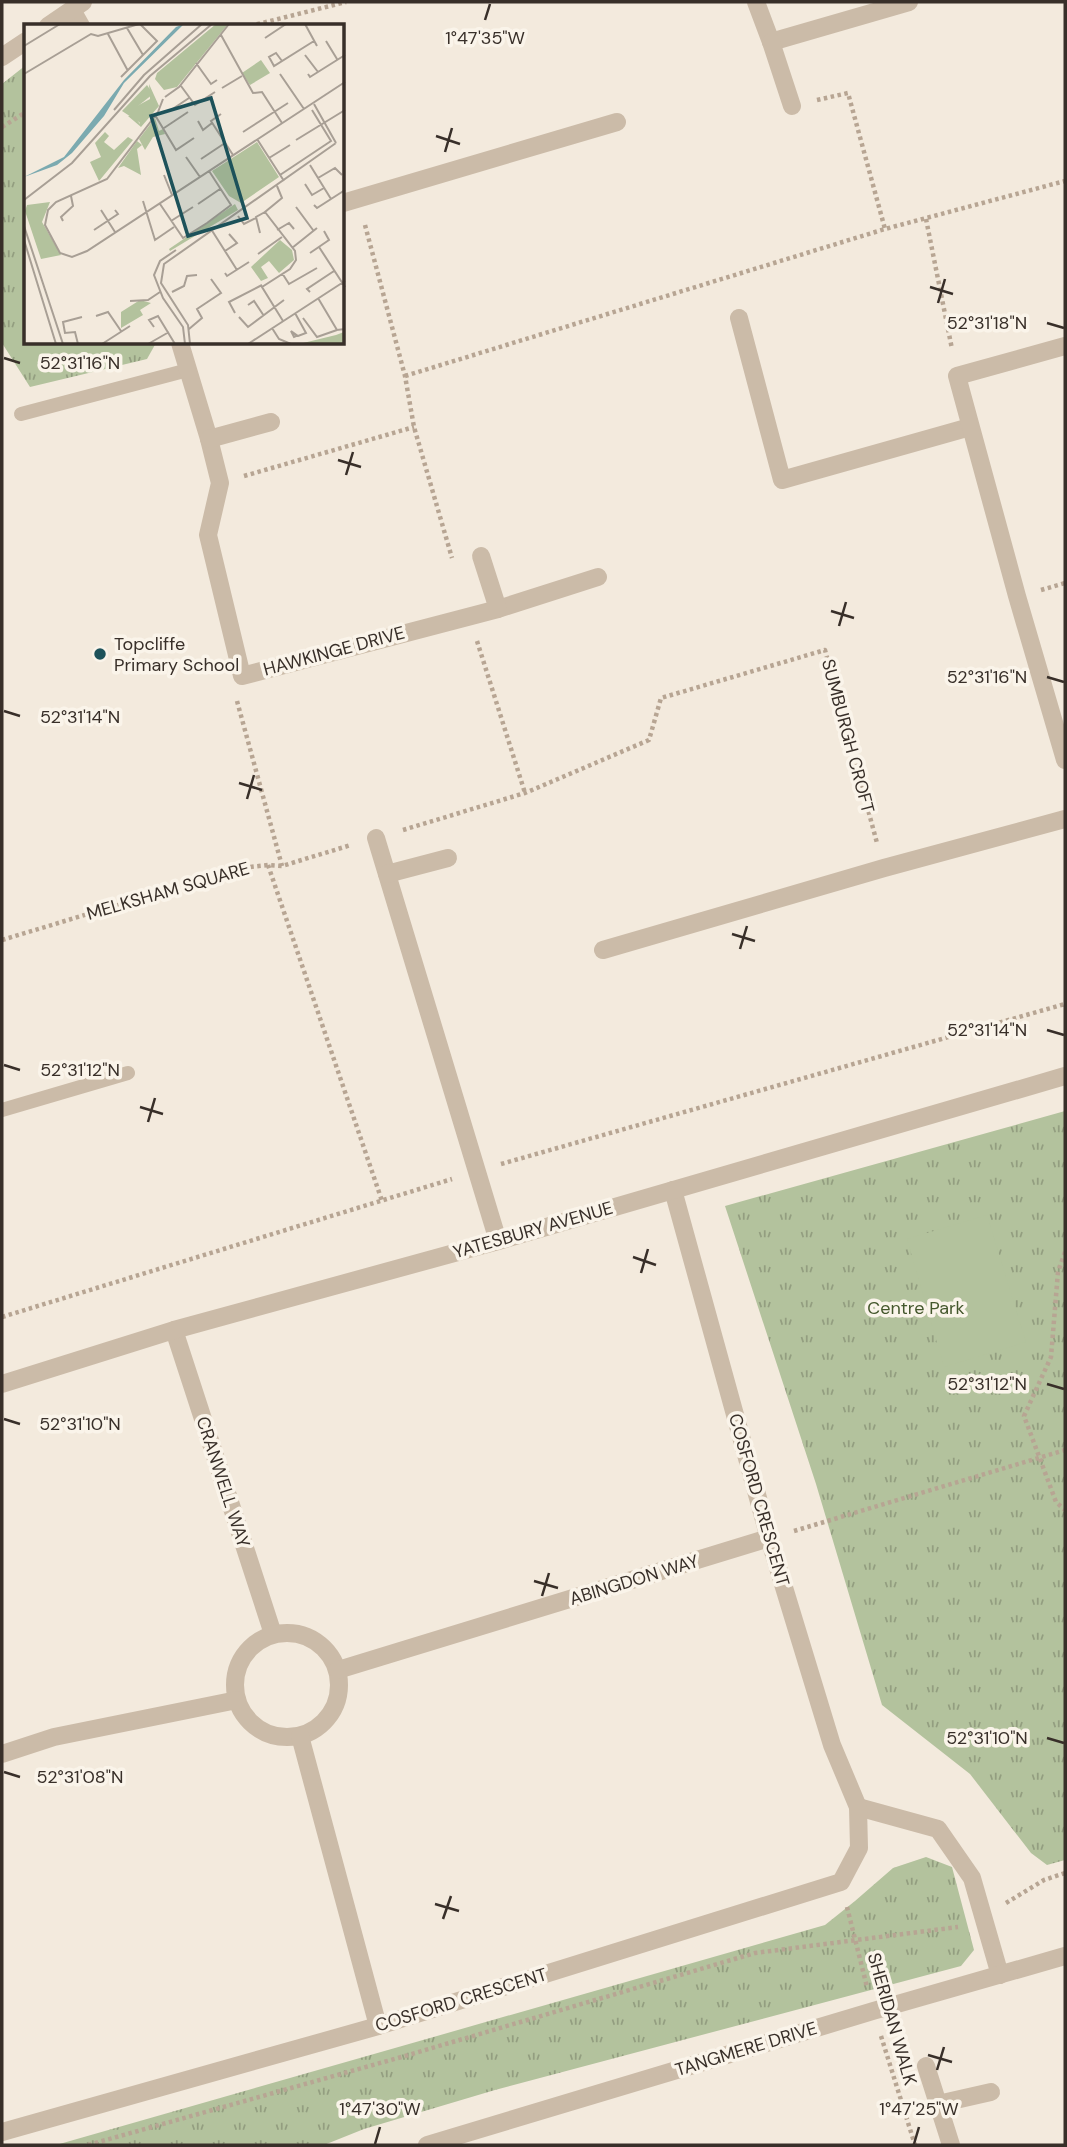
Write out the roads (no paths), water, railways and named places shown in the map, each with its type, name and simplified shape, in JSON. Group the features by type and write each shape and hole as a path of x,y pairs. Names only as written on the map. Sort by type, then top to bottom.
{"street":[{"path":"756,2 792,106"},
{"path":"771,42 909,2"},
{"path":"51,24 78,6 81,24"},
{"path":"2,57 24,42"},
{"path":"350,201 617,122"},
{"path":"739,318 782,480 970,427"},
{"name":"HAWKINGE DRIVE","path":"181,345 220,483 208,535 242,676 498,609 598,577"},
{"path":"1064,753 957,376 1065,346"},
{"path":"209,439 271,422"},
{"path":"481,556 498,609"},
{"path":"603,950 1065,818"},
{"path":"376,838 498,1241"},
{"path":"387,874 447,858"},
{"name":"YATESBURY AVENUE","path":"2,1384 174,1330 498,1241 1065,1076"},
{"name":"COSFORD CRESCENT","path":"2,2132 378,2026 841,1882 859,1848 858,1807 832,1745 769,1538 673,1190"},
{"name":"CRANWELL WAY","path":"174,1330 273,1634"},
{"name":"ABINGDON WAY","path":"338,1670 769,1538"},
{"path":"290,1632 306,1635 331,1655 338,1670 340,1687 337,1703 328,1718 315,1729 300,1736 284,1738 268,1734 254,1726 243,1714 237,1700 234,1684 237,1667 246,1652 258,1640 273,1634 290,1632"},
{"path":"2,1754 54,1737 237,1700"},
{"path":"300,1736 378,2026"},
{"path":"858,1807 938,1829 972,1878 1000,1975"},
{"name":"TANGMERE DRIVE","path":"427,2145 1065,1956"},
{"path":"926,2066 951,2145"},
{"path":"938,2104 991,2092"}],"lane":[{"path":"22,414 188,370"},
{"path":"2,1110 128,1073"}],"place":[{"name":"Topcliffe Primary School","path":"100,654"}],"park label":[{"name":"Centre Park","path":"916,1308"}]}
